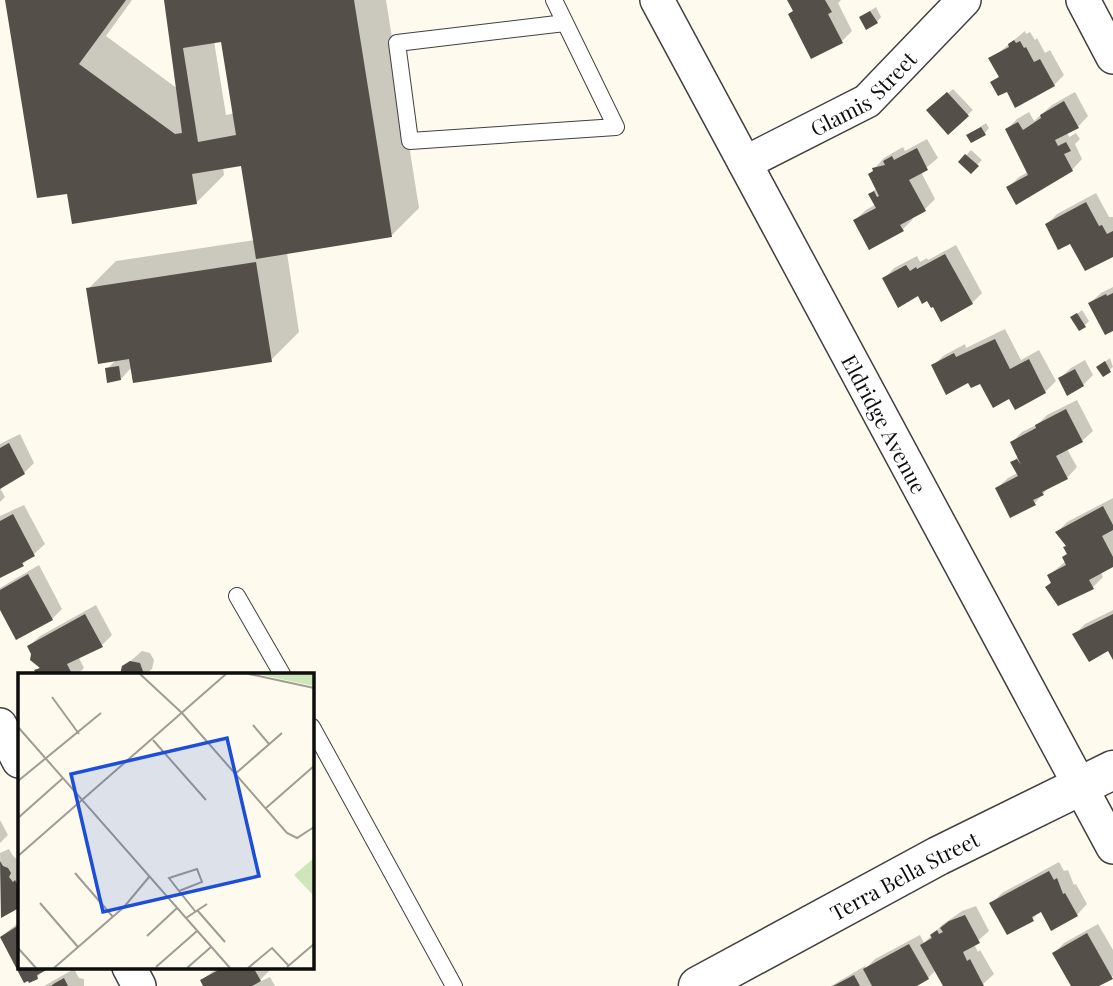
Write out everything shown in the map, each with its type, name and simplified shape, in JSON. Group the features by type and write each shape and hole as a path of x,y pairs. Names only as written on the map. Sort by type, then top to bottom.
{"street":[{"name":"Eldridge Avenue","path":"657,0 746,163 1097,778 1113,847"},
{"name":"Glamis Street","path":"746,163 867,102 964,0"},
{"path":"1083,0 1113,57"},
{"path":"1,728 18,759"},
{"name":"Terra Bella Street","path":"698,986 938,856 1097,778"},
{"path":"130,968 139,986"}],"lane":[{"path":"554,0 616,127 410,141 397,43 565,23"},
{"path":"237,596 281,673"},
{"path":"313,729 454,986"}],"building":[{"path":"5,0 126,0 79,64 175,134 182,133 164,0 354,0 392,237 256,259 241,166 192,174 197,204 72,224 67,194 37,198","holes":["221,42 236,135 198,142 183,48"]},
{"path":"787,0 825,0 832,12 828,14 843,43 811,59 788,14 793,11"},
{"path":"870,11 878,23 866,30 859,17"},
{"path":"1014,40 1016,43 1020,41 1024,48 1026,47 1034,62 1040,59 1055,86 1015,108 1007,92 998,96 990,82 999,77 988,58 1009,47 1008,44"},
{"path":"947,92 969,116 948,135 926,110"},
{"path":"1064,101 1079,128 1055,140 1058,146 1066,142 1071,151 1064,154 1073,171 1016,205 1006,187 1028,175 1005,129 1018,122 1023,130 1041,118 1040,115"},
{"path":"981,127 986,135 971,143 966,135"},
{"path":"917,148 928,170 909,180 926,211 900,225 904,231 869,250 853,220 876,208 868,194 874,191 877,197 879,196 868,174 873,171 872,168 885,165 883,161 892,156 894,160"},
{"path":"965,154 979,166 971,174 958,162"},
{"path":"1086,202 1099,226 1102,225 1107,234 1113,231 1113,257 1085,271 1070,244 1058,250 1045,224"},
{"path":"945,254 973,304 941,322 933,307 931,308 927,301 922,304 918,296 898,308 882,278 906,265 910,271 916,267 917,269"},
{"path":"256,262 272,362 133,383 129,359 98,364 86,288"},
{"path":"1113,293 1113,331 1105,335 1088,303"},
{"path":"1077,313 1086,327 1079,331 1070,317"},
{"path":"995,339 1010,369 1029,359 1046,393 1015,410 1009,399 993,408 980,384 971,388 968,383 946,395 931,365 954,353 956,357"},
{"path":"1105,361 1111,372 1103,377 1096,367"},
{"path":"119,366 121,380 107,383 105,368"},
{"path":"1075,369 1084,386 1067,396 1058,378"},
{"path":"1066,409 1083,442 1056,456 1068,479 1042,492 1044,495 1033,500 1036,505 1010,518 995,488 1018,476 1010,462 1017,459 1021,465 1010,442"},
{"path":"9,443 25,474 0,489 0,448"},
{"path":"1103,506 1113,525 1113,530 1102,536 1113,557 1113,567 1089,580 1094,589 1058,606 1045,587 1051,583 1047,575 1066,565 1062,557 1067,554 1063,547 1066,546 1055,532"},
{"path":"13,514 35,556 22,563 24,566 0,578 0,521"},
{"path":"28,574 53,620 16,640 0,610 0,590"},
{"path":"85,614 103,647 67,664 72,673 36,673 34,670 40,668 30,660 31,654 27,646"},
{"path":"1113,614 1113,660 1108,651 1089,662 1072,634"},
{"path":"130,661 140,663 144,673 120,673 122,666"},
{"path":"0,861 11,873 9,877 18,885 18,909 1,918"},
{"path":"1049,871 1054,880 1057,878 1063,894 1065,893 1078,916 1051,931 1041,912 1032,917 1034,921 1007,935 989,903"},
{"path":"965,915 980,943 963,952 967,961 970,959 984,986 943,986 920,945 932,938 930,935 937,930 939,934 943,932 940,928 949,921"},
{"path":"18,926 18,968 50,968 37,975 38,979 24,983 0,937"},
{"path":"1087,933 1113,979 1099,986 1071,986 1052,953"},
{"path":"909,944 929,979 917,986 872,986 863,969"},
{"path":"222,968 254,968 261,981 252,986 203,986 200,980"},
{"path":"854,975 860,986 833,986"},
{"path":"64,978 68,986 51,986 55,983"}]}
